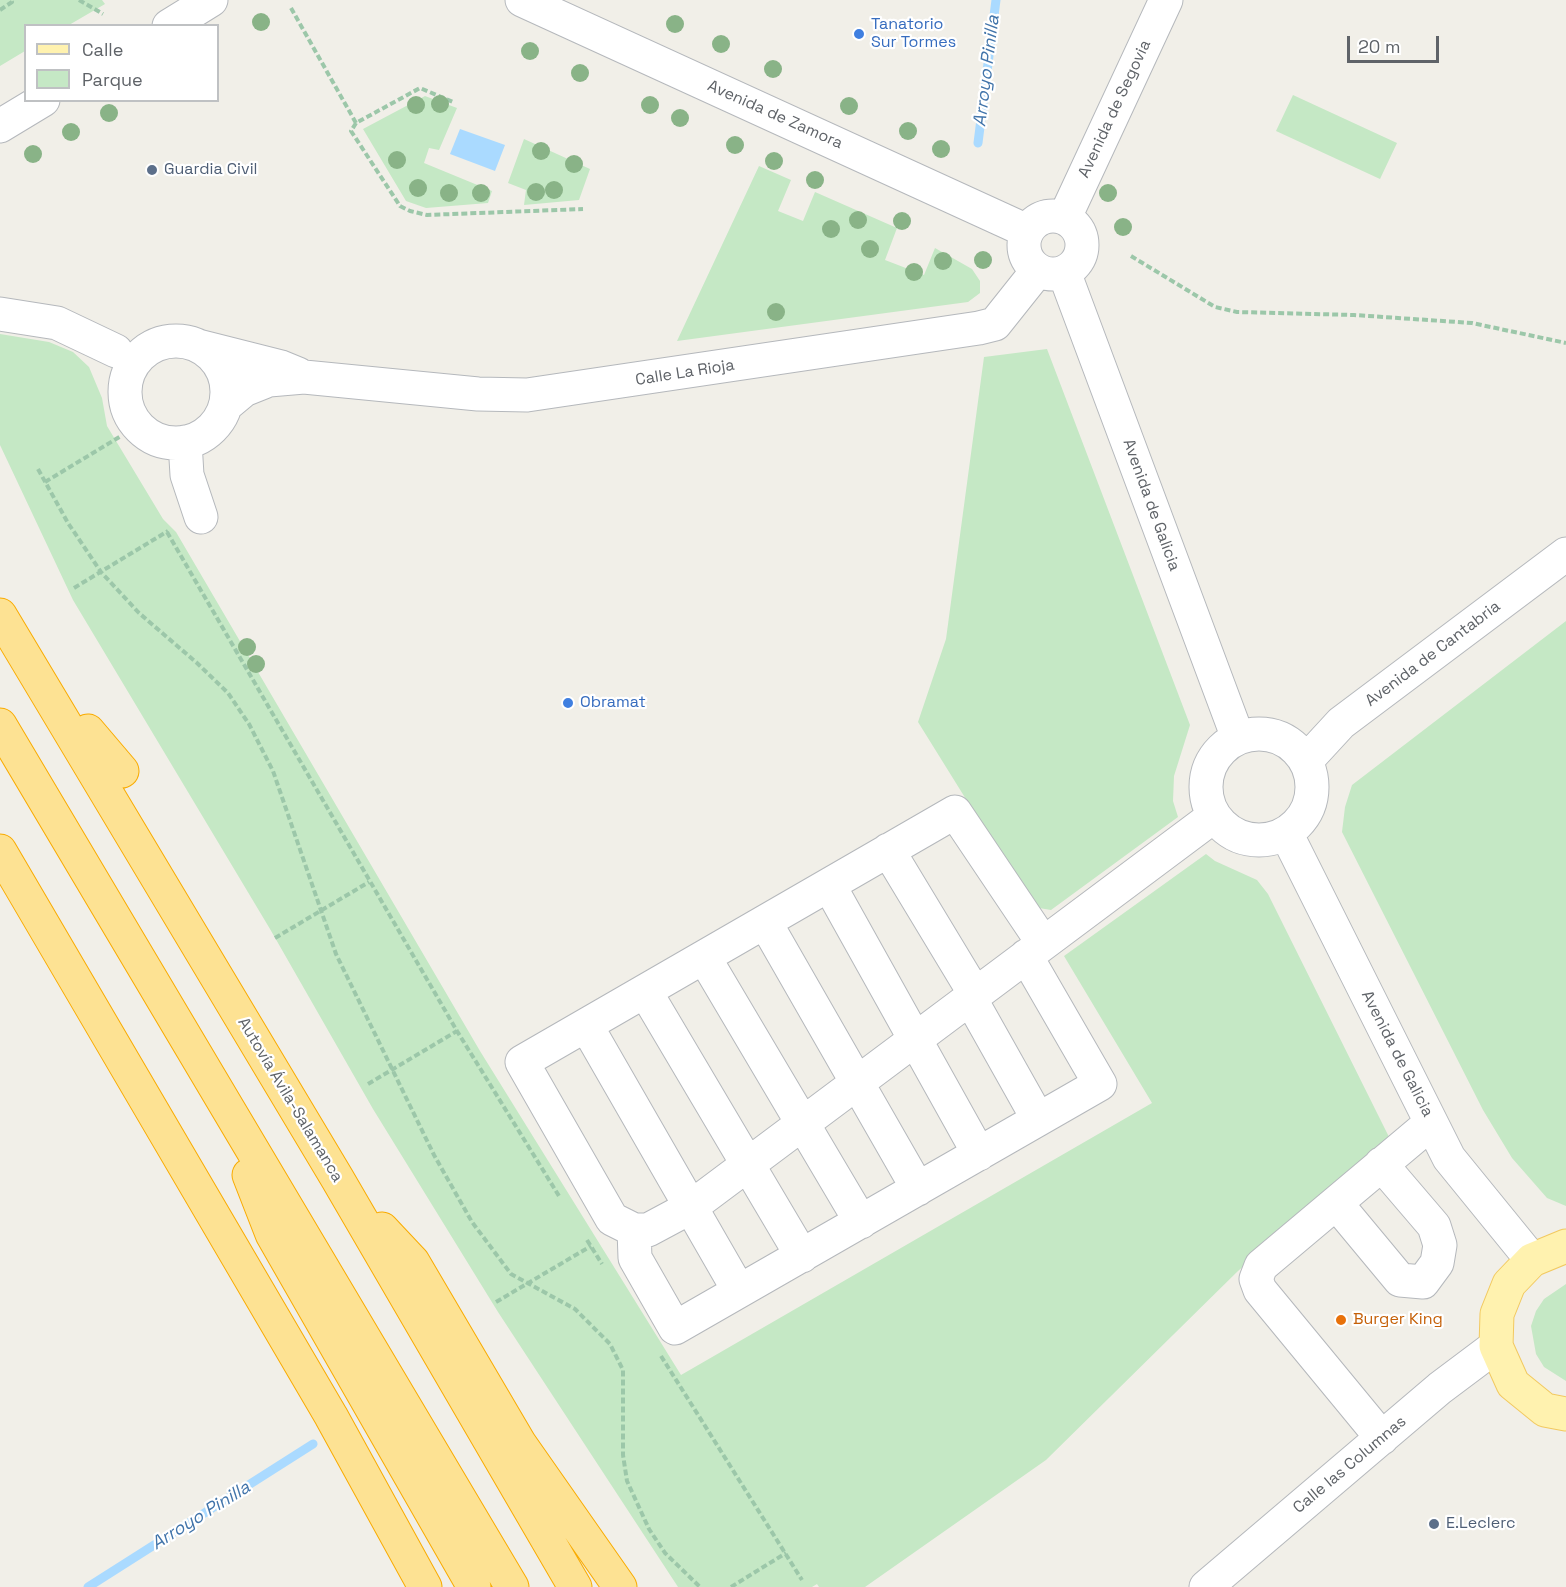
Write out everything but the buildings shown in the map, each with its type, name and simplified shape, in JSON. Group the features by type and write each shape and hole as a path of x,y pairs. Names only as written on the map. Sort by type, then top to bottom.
{"highway":[{"name":"Autovía Ávila-Salamanca","path":"0,615 337,1178 575,1587"},
{"path":"25,656 122,771"},
{"path":"0,725 512,1587"},
{"path":"0,851 331,1416 425,1587"},
{"path":"217,1089 272,1234 474,1587"},
{"path":"337,1178 412,1262 520,1444 620,1587"}],"main road":[{"path":"1566,1246 1532,1260 1509,1284 1497,1314 1496,1346 1513,1384 1545,1410 1566,1414"}],"street":[{"path":"172,24 212,0"},
{"name":"Avenida de Zamora","path":"522,0 1027,231"},
{"name":"Avenida de Segovia","path":"1065,217 1166,0"},
{"path":"0,126 40,102"},
{"path":"1050,215 1065,217 1078,229 1083,245 1078,261 1051,271 1025,252 1027,231 1037,220 1050,215"},
{"name":"Calle La Rioja","path":"226,405 244,390 269,380 304,377 478,394 518,395 641,380 995,324 1051,271"},
{"name":"Avenida de Galicia","path":"1051,271 1238,738"},
{"path":"0,314 57,323 116,351"},
{"path":"180,341 197,345 207,351 223,370 227,381 226,405 211,430 185,442 168,442 151,437 138,426 129,411 125,394 127,377 135,362 147,350 163,343 180,341"},
{"name":"Calle La Rioja","path":"197,345 281,367 304,377"},
{"path":"185,442 187,475 201,517"},
{"name":"Avenida de Cantabria","path":"1306,761 1341,723 1566,554"},
{"path":"1253,734 1283,740 1296,749 1306,761 1311,777 1312,793 1308,809 1298,823 1286,833 1270,839 1254,840 1239,836 1225,828 1214,816 1207,799 1208,772 1211,763 1222,748 1238,738 1253,734"},
{"path":"634,1230 635,1258 675,1328 1100,1084 1034,949 955,812 522,1062 612,1219 634,1230 648,1230 691,1207 1034,949 1214,816"},
{"name":"Avenida de Galicia","path":"1286,833 1449,1158 1532,1260"},
{"path":"888,850 972,996 1038,1119"},
{"path":"829,885 979,1154"},
{"path":"765,922 918,1189"},
{"path":"704,957 861,1222"},
{"path":"645,991 802,1256"},
{"path":"586,1025 739,1292"},
{"path":"1382,1438 1260,1290 1256,1280 1261,1266 1431,1123"},
{"path":"1336,1203 1400,1280 1423,1282 1437,1263 1440,1245 1434,1226 1382,1164"},
{"name":"Calle las Columnas","path":"1206,1587 1440,1388 1496,1346"}],"path":[{"path":"0,10 12,2 11,0"},
{"path":"79,0 103,14"},
{"path":"291,8 356,123"},
{"path":"453,102 420,88 356,123 351,131 400,206 427,215 583,209"},
{"path":"1131,256 1215,307 1237,312 1354,315 1472,323 1566,343"},
{"path":"45,482 121,436"},
{"path":"38,470 68,523 101,572 153,627 197,663 228,693 249,724 273,771 336,954 434,1155 472,1222 511,1274 575,1309 610,1344 623,1370 623,1455 627,1480 649,1529 665,1553 700,1587"},
{"path":"74,588 167,532 457,1031 563,1202"},
{"path":"275,938 369,882"},
{"path":"368,1084 457,1031"},
{"path":"585,1238 603,1266"},
{"path":"496,1302 591,1246"},
{"path":"654,1346 802,1580"},
{"path":"731,1587 786,1553"}],"green space":[{"path":"0,0 102,0 105,4 71,24 24,24 24,52 0,66"},
{"path":"1293,95 1397,143 1380,179 1276,131"},
{"path":"425,96 457,108 439,150 429,148 424,163 492,191 488,203 426,208 406,201 363,129"},
{"path":"524,139 590,169 579,200 524,205 526,190 508,183"},
{"path":"759,166 791,180 778,211 803,221 815,192 897,228 885,260 924,275 935,248 972,269 980,281 980,293 968,302 677,341"},
{"path":"0,334 49,342 73,352 89,367 102,398 107,426 163,519 176,532 480,1051 681,1375 1152,1103 1064,956 1206,854 1215,861 1257,880 1268,894 1389,1137 1238,1271 1046,1460 865,1587 819,1587 817,1584 812,1587 678,1587 498,1312 373,1109 270,929 73,600 0,445"},
{"path":"1047,349 1190,725 1174,776 1173,801 1178,817 1051,910 1033,907 918,722 946,639 984,357"},
{"path":"1566,621 1566,1206 1547,1198 1512,1158 1483,1110 1342,832 1345,807 1352,785"},
{"path":"1566,1284 1566,1381 1544,1367 1536,1354 1531,1326 1536,1311 1544,1299"}],"water":[{"path":"460,129 505,145 495,171 450,154"}],"waterway":[{"name":"Arroyo Pinilla","path":"978,143 996,0"},
{"name":"Arroyo Pinilla","path":"88,1587 313,1444"}],"place":[{"name":"Tanatorio Sur Tormes","path":"859,34"},
{"name":"Guardia Civil","path":"152,170"},
{"name":"Obramat","path":"568,703"},
{"name":"Burger King","path":"1341,1320"},
{"name":"E.Leclerc","path":"1434,1524"}]}
